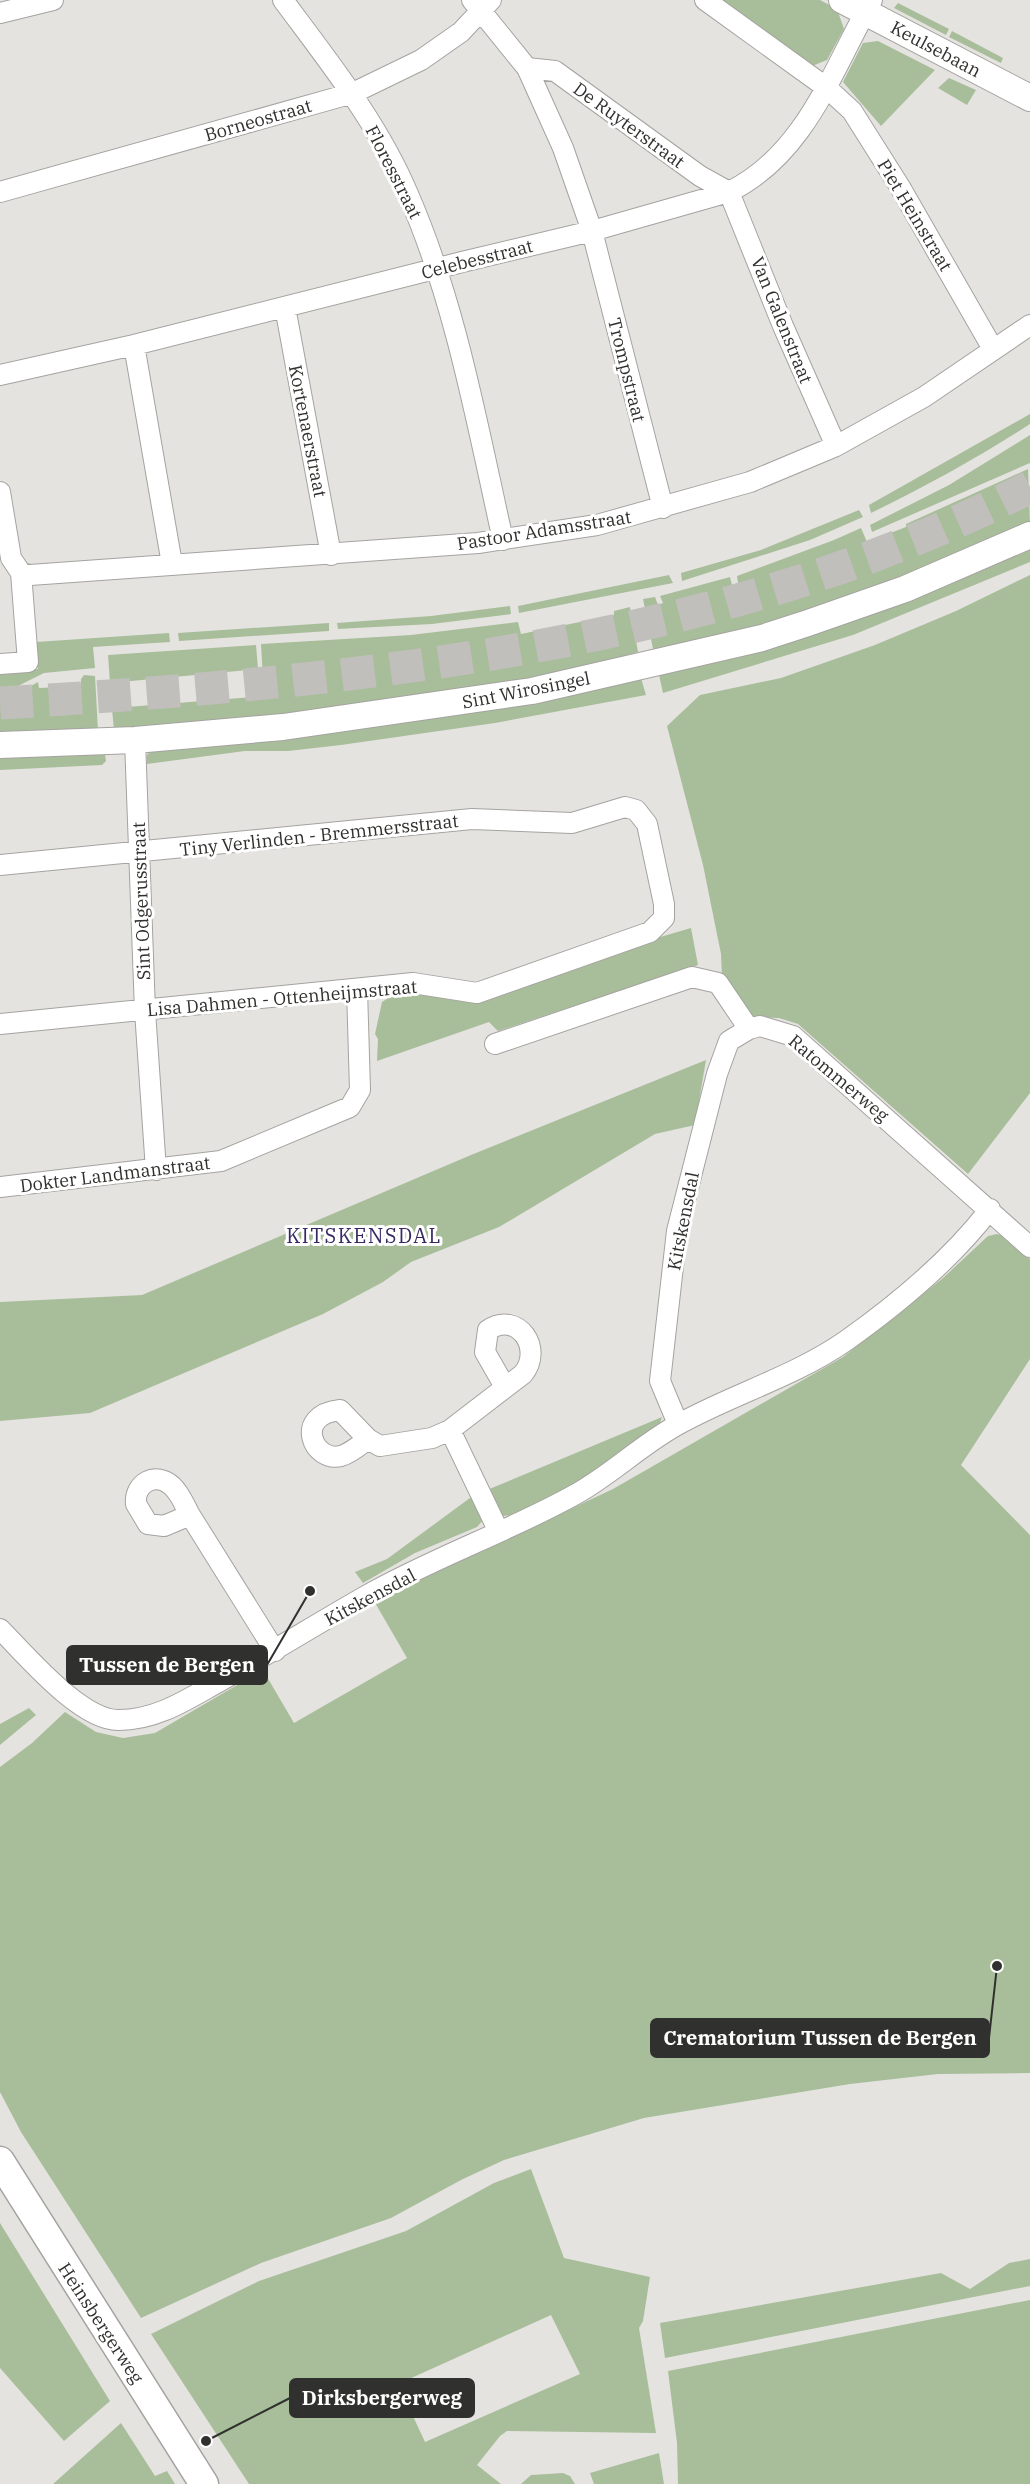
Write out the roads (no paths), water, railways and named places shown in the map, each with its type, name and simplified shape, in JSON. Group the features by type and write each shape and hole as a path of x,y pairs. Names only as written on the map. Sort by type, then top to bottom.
{"main road":[{"name":"Heinsbergerweg","path":"0,2161 204,2484"}],"street":[{"path":"0,14 53,0"},
{"name":"Floresstraat","path":"283,0 353,93 408,193 445,293 504,540"},
{"path":"705,0 827,88"},
{"name":"Keulsebaan","path":"842,0 869,6 1030,98"},
{"path":"481,4 526,68 563,148 592,231"},
{"name":"Borneostraat","path":"0,192 353,93 421,60 461,32 481,4"},
{"name":"Celebesstraat","path":"0,375 134,345 592,231 729,192 746,184 787,148 827,88 869,6"},
{"name":"De Ruyterstraat","path":"526,68 555,71 700,176 729,192"},
{"name":"Piet Heinstraat","path":"827,88 852,111 993,349"},
{"name":"Van Galenstraat","path":"729,192 783,326 836,446"},
{"name":"Trompstraat","path":"592,231 663,508"},
{"name":"Kortenaerstraat","path":"285,307 331,555"},
{"name":"Pastoor Adamsstraat","path":"18,570 91,572 172,564 331,555 504,540 597,525 750,482 836,446 924,396 1030,325"},
{"path":"134,345 172,564"},
{"path":"0,492 11,558 18,570 28,662 0,664"},
{"name":"Sint Wirosingel","path":"0,745 135,740 283,727 532,692 762,638 925,580 1030,535"},
{"name":"Sint Odgerusstraat","path":"135,740 138,771 145,1011 156,1170"},
{"name":"Tiny Verlinden - Bremmersstraat","path":"0,865 471,819 572,823 616,809 636,810 647,824 662,892 664,918 658,926"},
{"name":"Lisa Dahmen - Ottenheijmstraat","path":"0,1024 413,983 477,993 650,933 658,926"},
{"path":"495,1044 692,976 718,983 749,1029"},
{"name":"Dokter Landmanstraat","path":"0,1187 221,1161 350,1107 360,1090 357,989"},
{"name":"Ratommerweg","path":"749,1029 760,1026 793,1036 1030,1247"},
{"name":"Kitskensdal","path":"678,1424 660,1381 677,1231 717,1074 729,1041 749,1029"},
{"name":"Kitskensdal","path":"0,1629 69,1697 115,1721 140,1719 164,1712 275,1651 366,1596 578,1493 678,1424 769,1382 844,1342 895,1303 967,1240 990,1209"},
{"path":"368,1439 380,1446 432,1438 450,1430 505,1387"},
{"path":"450,1430 499,1532"},
{"path":"190,1515 275,1651"}],"tunnel":[{"path":"0,703 264,683 396,668 527,648 657,621 784,586 909,542 1030,487"}],"place":[{"name":"Tussen de Bergen","path":"310,1591"},
{"name":"Crematorium Tussen de Bergen","path":"997,1966"},
{"name":"Dirksbergerweg","path":"206,2441"}],"district":[{"name":"KITSKENSDAL","path":"364,1235"}]}
